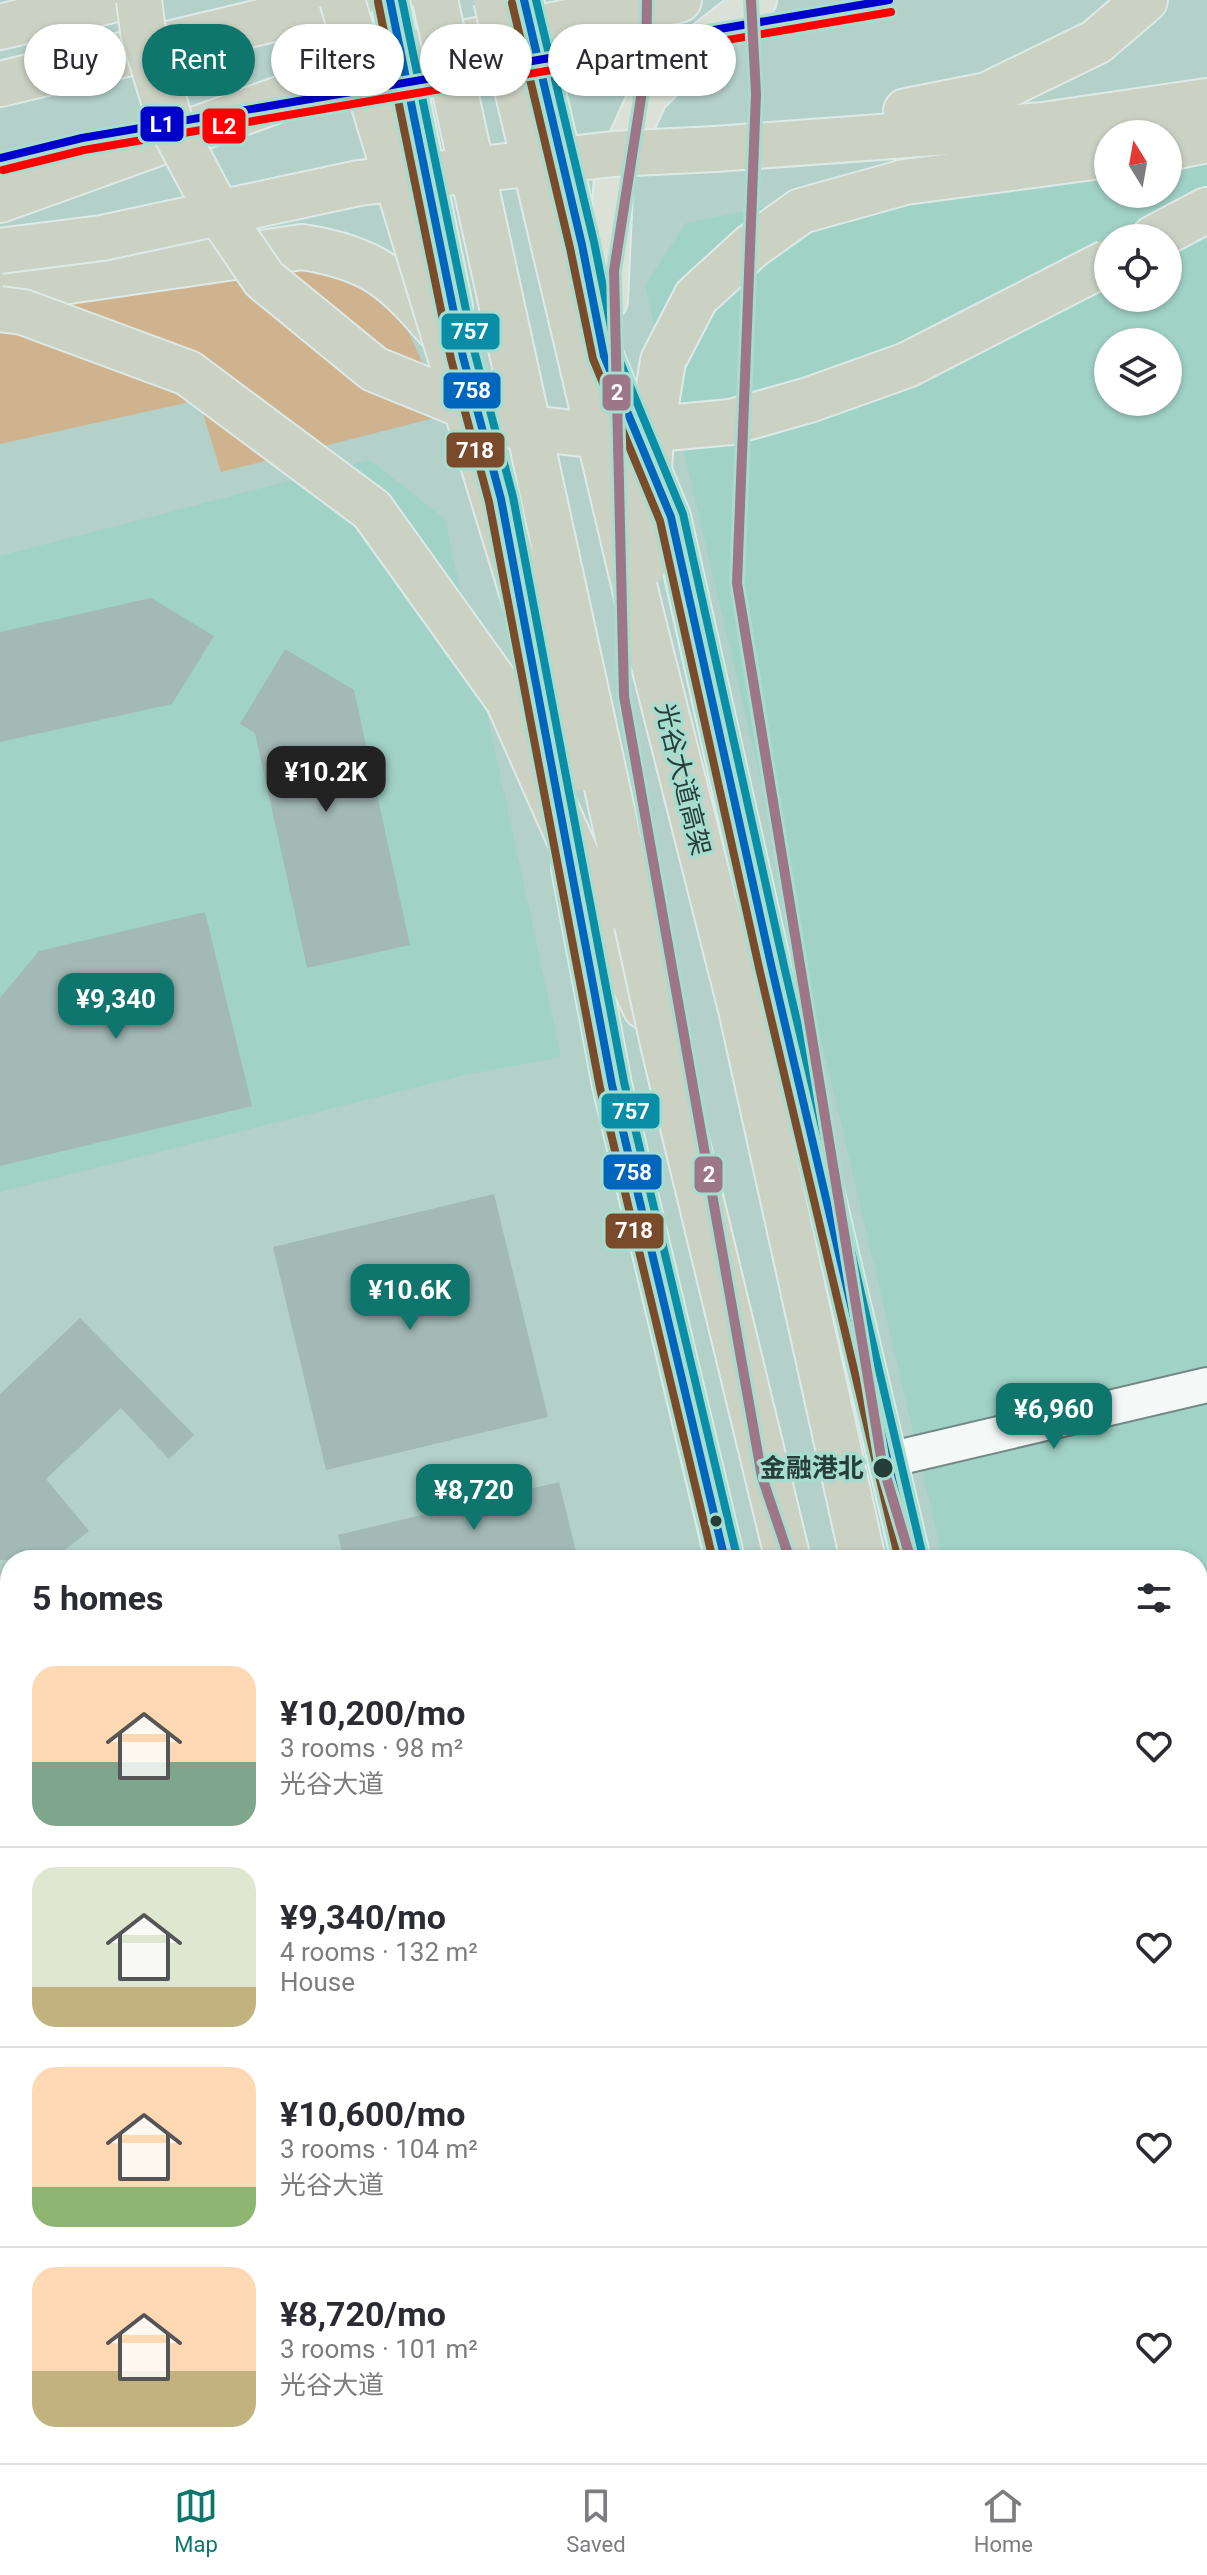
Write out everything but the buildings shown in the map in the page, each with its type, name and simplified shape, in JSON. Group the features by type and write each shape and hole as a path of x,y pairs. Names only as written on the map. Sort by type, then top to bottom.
{"highway":[{"path":"0,3 11,0"},
{"path":"0,27 112,0"},
{"path":"139,0 143,32 171,124 215,207 264,279 374,369 514,426 590,435 731,422 809,400 907,365 1094,269"},
{"path":"342,0 556,704 625,866"},
{"path":"0,84 353,0"},
{"path":"435,0 664,1048 786,1550"},
{"name":"光谷大道高架","path":"496,0 641,614 741,1009 861,1550"},
{"path":"404,54 528,15 679,0"},
{"path":"715,149 987,95 1096,42 1145,0"},
{"path":"0,200 288,96"},
{"path":"0,251 102,238 359,183 613,154 1043,125 1207,101"},
{"path":"1182,145 1207,140"},
{"path":"641,614 651,435 663,361 696,297 752,246 801,211 905,182 1094,157"},
{"path":"1180,224 1207,210"},
{"path":"0,291 302,247 341,253 395,281 463,357"},
{"path":"0,309 23,312 188,373 372,510 508,700 664,1048"}],"main road":[{"path":"390,0 395,24"},
{"path":"604,356 614,171 648,96 703,42 757,0"},
{"path":"528,15 582,245 604,356 671,517 772,969 909,1550"},
{"path":"404,65 463,357 501,499 612,1085 723,1550"}],"street":[{"path":"888,1460 1207,1385"}],"shaded area":[{"path":"1207,120 1207,1550 941,1550 645,285 686,223 1094,142 1094,208 1182,208 1182,125"},
{"path":"296,264 393,298 446,415 221,472 199,400 0,444 0,316"},
{"path":"370,460 445,519 561,1057 465,1075 0,1192 0,556"}],"transit line":[{"name":"758","path":"390,0 463,357 501,499 612,1085 723,1550"},
{"name":"757","path":"402,0 475,354 513,497 624,1082 735,1550"},
{"name":"758","path":"524,0 582,245 604,356 671,517 772,969 909,1550"},
{"name":"757","path":"536,0 594,242 616,352 683,514 784,966 921,1550"},
{"name":"2","path":"647,0 646,66 614,271 624,696 762,1477 787,1550"},
{"name":"2","path":"751,0 756,94 737,583 882,1463 908,1550"},
{"name":"L1","path":"0,158 82,138 889,0"},
{"name":"718","path":"378,2 451,359 489,502 600,1088 711,1550"},
{"name":"718","path":"512,3 593,359 660,521 760,972 897,1550"},
{"name":"L2","path":"3,170 84,150 891,12"}],"place":[{"name":"金融港北","path":"883,1468"}]}
